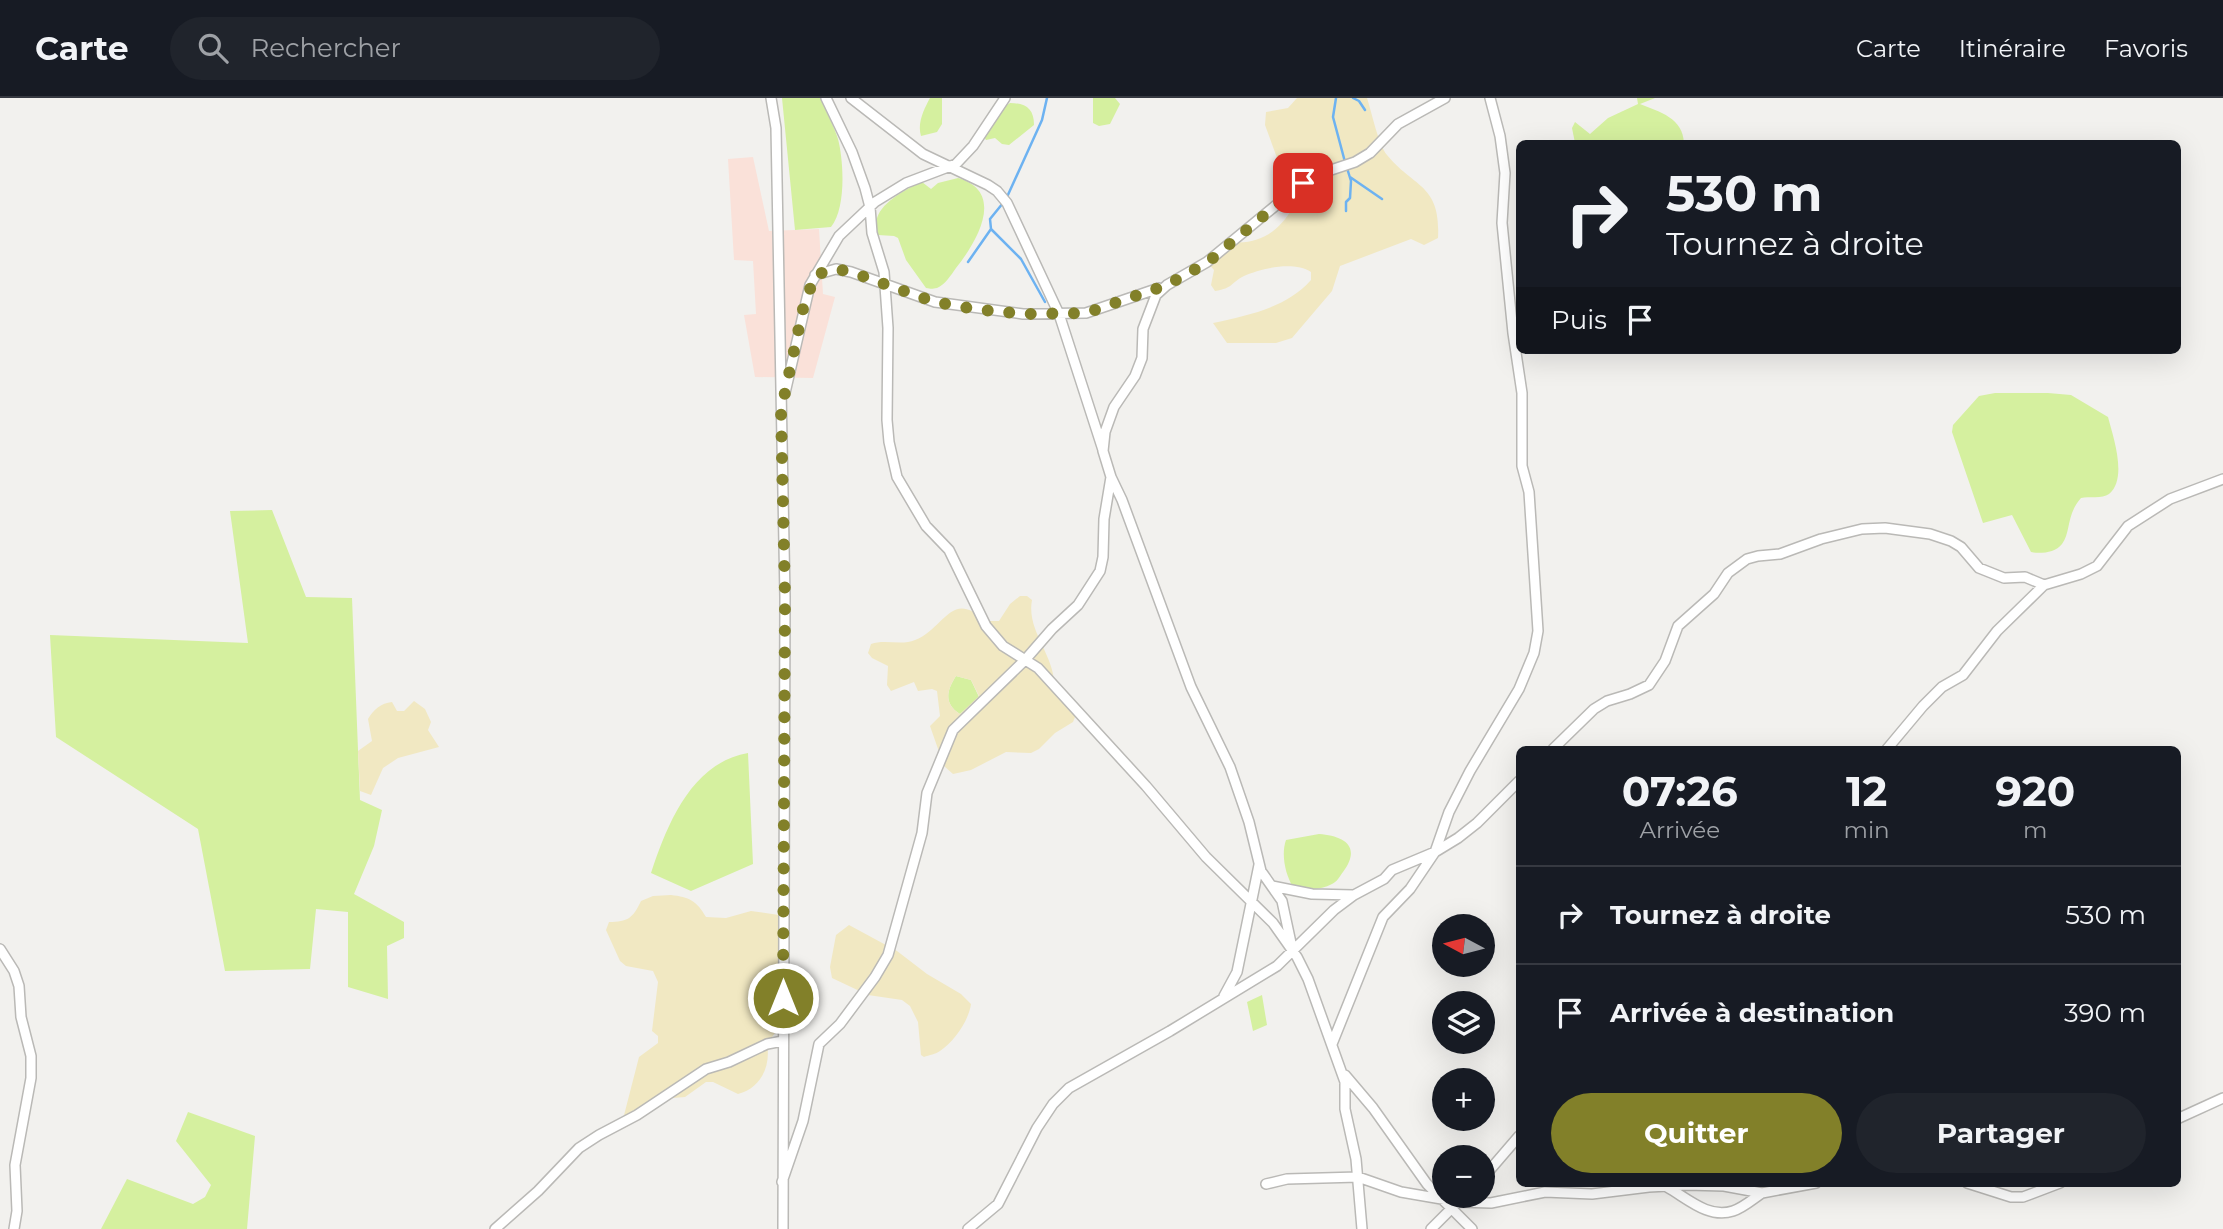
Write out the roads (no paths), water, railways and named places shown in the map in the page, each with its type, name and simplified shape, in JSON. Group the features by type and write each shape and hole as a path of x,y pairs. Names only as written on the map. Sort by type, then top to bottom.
{"street":[{"path":"771,98 776,128 785,597 783,1229"},
{"path":"826,98 852,152 870,207 872,233 886,284 887,420 897,477 926,526 949,550 986,626 1003,646 1038,668 1146,786 1206,857 1273,923 1293,952 1308,979 1342,1072 1346,1090 1347,1123 1358,1177 1362,1229"},
{"path":"851,98 923,154 989,185 1007,203 1059,314 1111,477 1191,687 1230,767 1249,822 1259,863 1285,911 1293,952"},
{"path":"781,411 803,309 815,275 839,236 870,207 906,183 950,167 973,146 1005,98"},
{"path":"815,275 836,269 851,272 935,302 974,309 1023,314 1086,313 1167,285 1208,262 1303,183 1370,153 1398,124 1445,98"},
{"path":"1490,98 1500,136 1505,173 1503,223 1516,353"},
{"path":"1103,451 1105,432 1114,407 1135,376 1142,358 1143,330 1149,310 1156,295 1167,285"},
{"path":"1332,1046 1383,917 1410,889 1435,852 1449,812 1519,689 1534,653 1538,631 1529,492 1522,466 1522,393 1516,354"},
{"path":"782,1182 803,1121 819,1044 840,1024 888,955 922,833 927,793 949,736 960,721 1078,605 1100,571 1111,477"},
{"path":"1890,746 1942,687 1964,675 1997,631 2044,585 2081,574 2096,566 2127,526 2170,499 2223,478"},
{"path":"1556,746 1606,701 1649,685 1665,661 1678,626 1714,594 1736,566 1758,556 1780,554 1821,539 1861,529 1885,528 1930,534 1951,541 1961,547 1979,568 2004,578 2025,577 2044,585"},
{"path":"968,1229 998,1204 1037,1128 1053,1104 1069,1088 1277,966 1334,910 1354,895 1384,879 1392,870 1435,852 1477,823 1516,784"},
{"path":"1222,999 1237,972 1259,863"},
{"path":"1272,886 1312,894 1354,895"},
{"path":"0,949 14,971 19,986 21,1017 31,1056 31,1078 15,1165 17,1211 14,1229"},
{"path":"495,1229 538,1191 579,1148 637,1115 706,1069 729,1062 767,1044 783,1041"},
{"path":"1342,1072 1373,1108 1432,1189"},
{"path":"2181,1117 2223,1098"},
{"path":"1495,1164 1516,1139"},
{"path":"1266,1184 1287,1179 1358,1177 1401,1192 1432,1196"},
{"path":"1495,1202 1545,1192 1592,1194 1656,1187"},
{"path":"1666,1187 1698,1208 1712,1211 1732,1212 1762,1193"},
{"path":"1729,1187 1762,1193 1794,1187"},
{"path":"1980,1187 2011,1197 2023,1197 2049,1187"},
{"path":"1431,1229 1452,1208"},
{"path":"1461,1208 1472,1229"}],"waterway":[{"path":"1007,197 1042,120 1047,98"},
{"path":"1336,98 1333,117 1345,162"},
{"path":"1353,98 1359,101 1365,110"},
{"path":"1346,211 1351,181 1347,168"},
{"path":"1350,177 1382,199"},
{"path":"1003,203 990,219 991,229 1021,259 1045,302"},
{"path":"968,262 991,229"}]}
